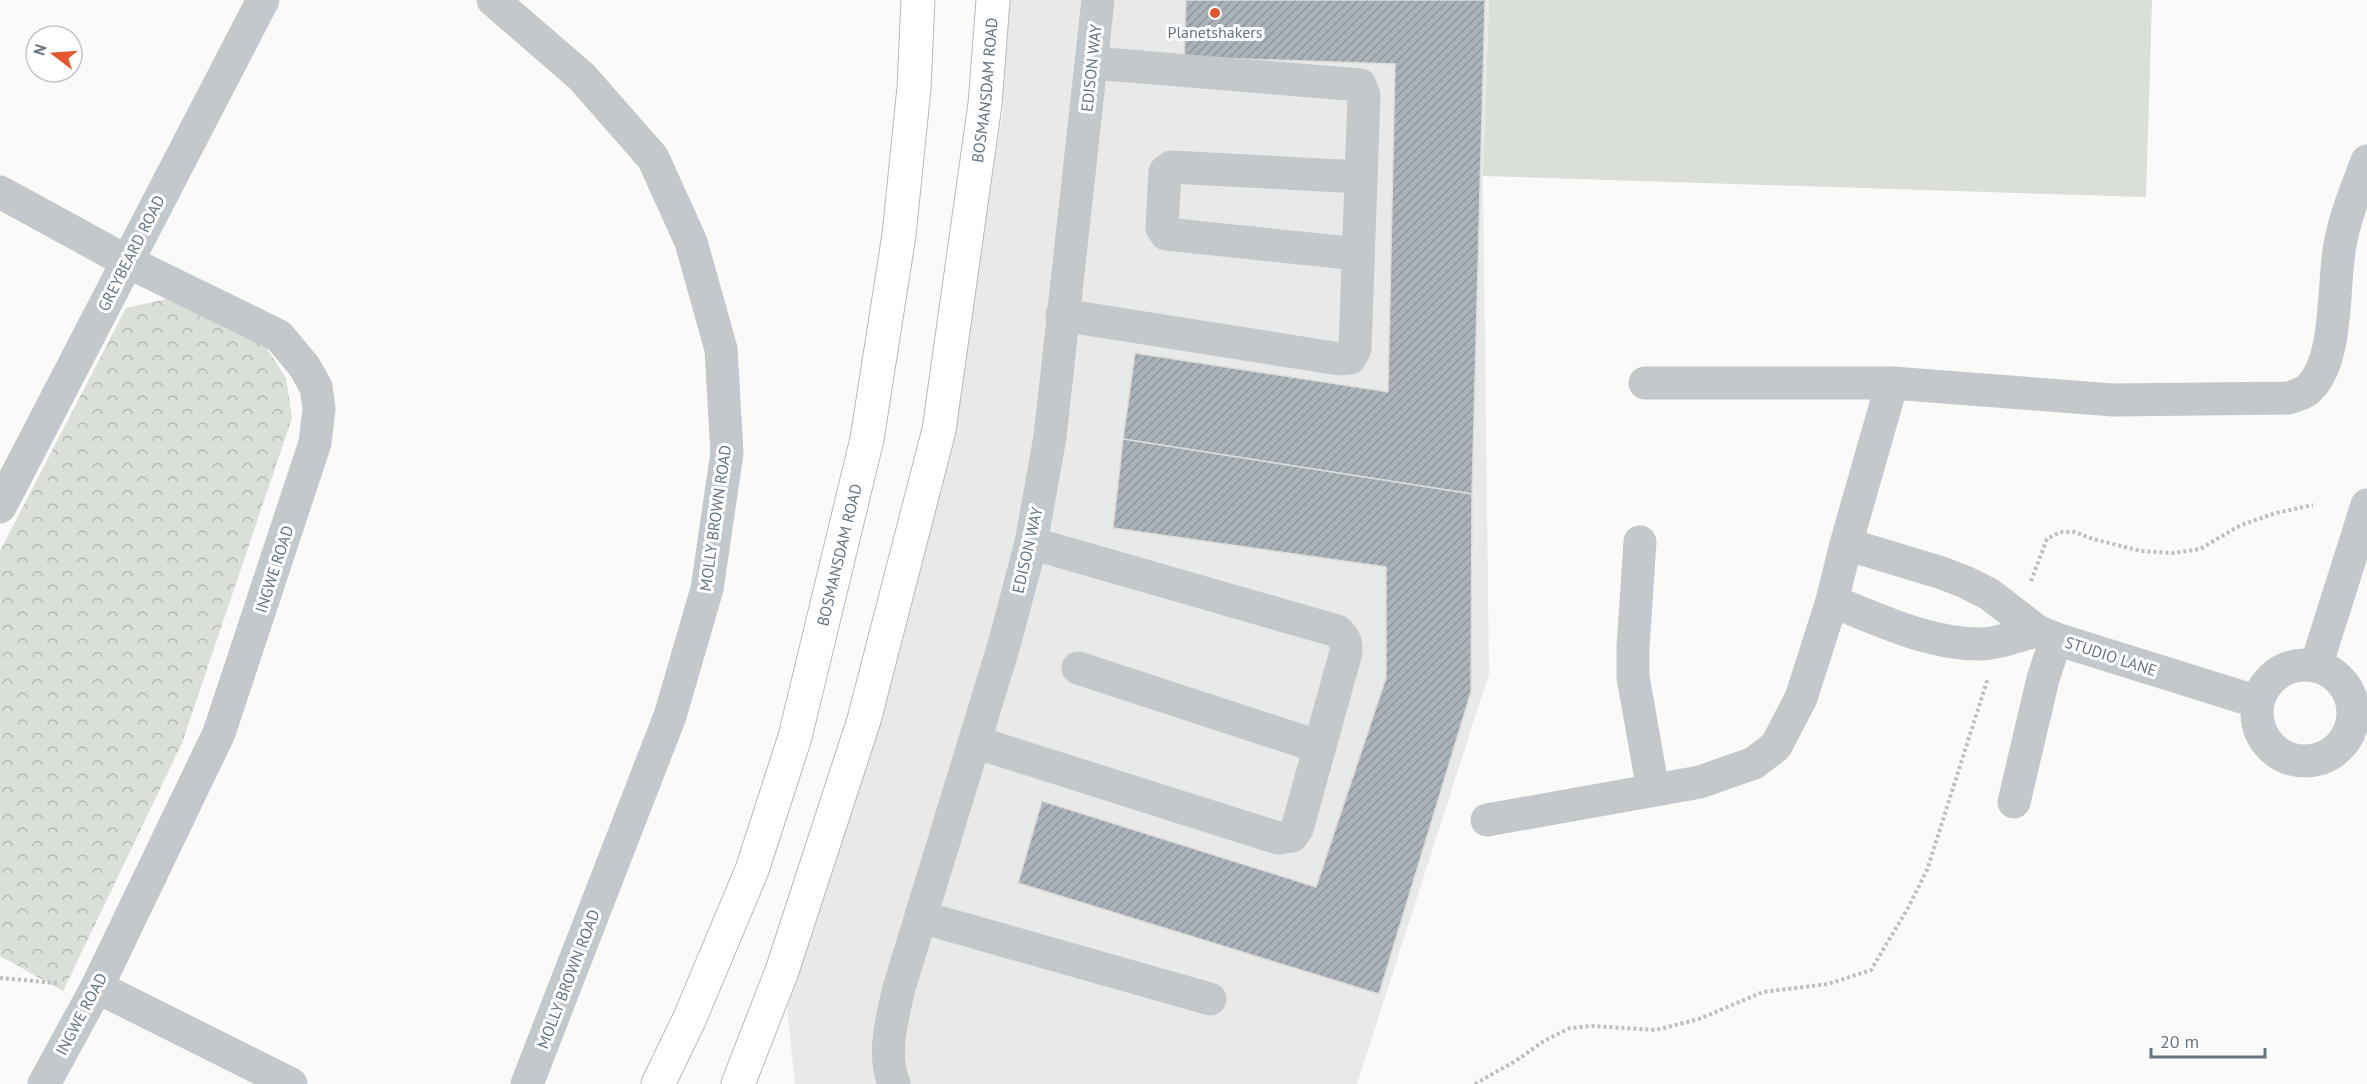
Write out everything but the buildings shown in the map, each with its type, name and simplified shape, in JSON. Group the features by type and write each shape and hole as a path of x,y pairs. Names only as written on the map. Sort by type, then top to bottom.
{"main road":[{"name":"BOSMANSDAM ROAD","path":"658,1084 689,1020 752,870 798,726 867,439 899,235 914,88 918,0"},
{"name":"BOSMANSDAM ROAD","path":"738,1084 782,971 864,720 939,430 985,104 993,0"}],"street":[{"name":"GREYBEARD ROAD","path":"0,507 263,0"},
{"name":"MOLLY BROWN ROAD","path":"493,0 582,76 654,158 691,242 721,349 727,453 707,589 670,716 527,1084"},
{"name":"EDISON WAY","path":"894,1084 888,1038 899,988 975,742 1031,543 1050,438 1098,0"},
{"path":"1062,315 1340,359 1350,358 1355,349 1364,96 1362,88 1357,83 1092,63"},
{"path":"1645,383 1892,383 2113,400 2289,398 2305,392 2314,382 2325,360 2332,338 2334,279 2343,227 2367,161"},
{"path":"1358,254 1166,234 1162,228 1165,172 1171,167 1361,177"},
{"name":"INGWE ROAD","path":"0,192 126,261 279,336 304,366 316,387 319,410 315,442 219,733 96,987 44,1084"},
{"path":"1487,820 1700,782 1754,763 1776,746 1802,698 1832,601 1892,383"},
{"path":"2316,666 2367,505"},
{"path":"1640,542 1633,647 1634,677 1653,790"},
{"path":"975,742 1278,838 1292,836 1297,830 1346,652 1346,641 1336,631 1031,543"},
{"path":"1846,544 1965,582 1989,594 2030,631"},
{"path":"1832,601 1902,630 1959,642 1984,644 2030,631"},
{"name":"STUDIO LANE","path":"2030,631 2258,702"},
{"name":"STUDIO LANE","path":"2014,802 2043,679 2030,631"},
{"path":"2301,665 2316,666 2332,672 2359,702 2351,729 2344,742 2333,753 2306,762 2291,760 2268,744 2257,717 2258,702 2265,688 2280,673 2301,665"},
{"path":"1078,668 1320,747"},
{"path":"2333,753 2367,758"},
{"path":"921,917 1210,999"},
{"path":"96,987 291,1084"}],"path":[{"path":"1475,1084 1570,1028 1592,1026 1656,1030 1699,1019 1763,992 1828,984 1871,970 1908,908 1927,870 1988,677 2004,663 2030,631 2047,539 2060,532 2075,532 2140,552 2173,553 2200,549 2241,525 2276,513 2313,505"},
{"path":"0,978 96,987"}],"shaded area":[{"path":"998,0 1489,0 1483,176 1489,674 1357,1084 795,1084 783,970 944,435 1003,112"}],"green space":[{"path":"1489,0 2152,0 2146,197 1483,176"},
{"path":"167,299 264,344 286,378 292,418 182,743 63,991 0,956 0,551 126,308"}],"place":[{"name":"Planetshakers","path":"1215,13"}]}
